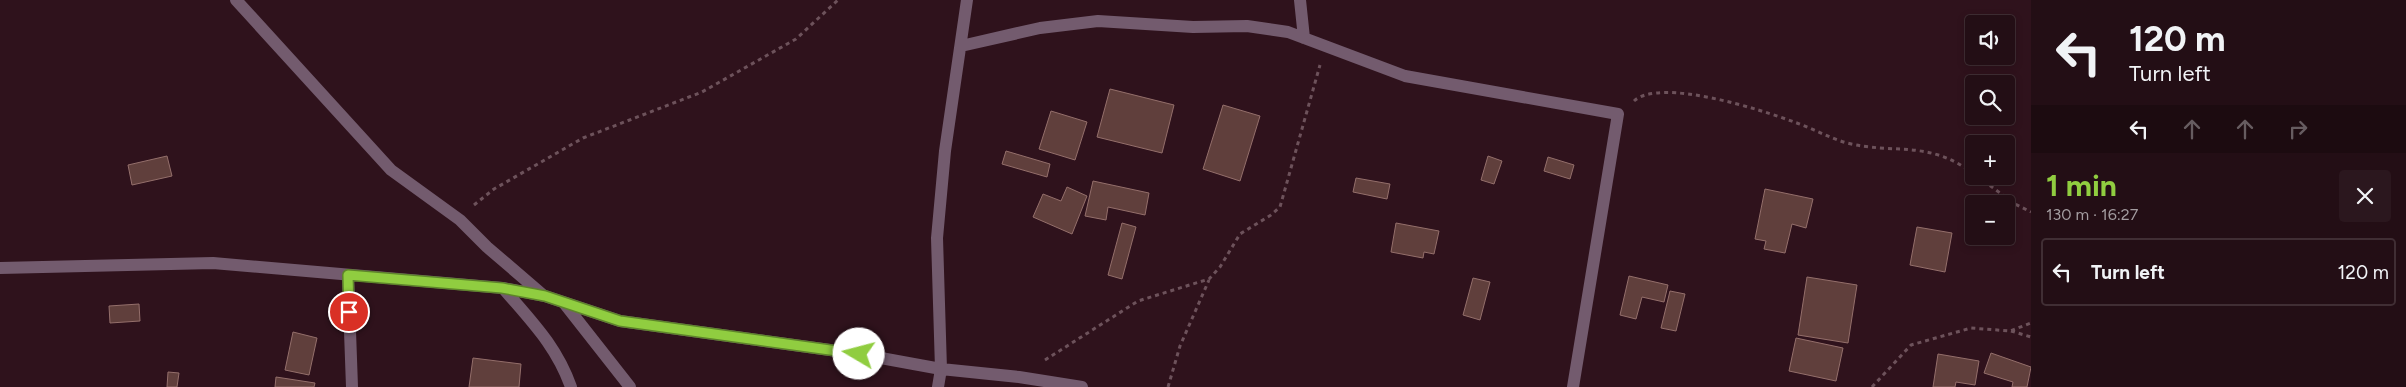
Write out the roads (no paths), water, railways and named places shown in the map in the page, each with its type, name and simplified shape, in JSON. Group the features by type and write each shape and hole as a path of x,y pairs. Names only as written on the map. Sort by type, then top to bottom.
{"street":[{"path":"236,0 391,170 460,220 487,247 545,296"},
{"path":"938,387 940,370 937,238 945,151 967,0"},
{"path":"1300,0 1304,38"},
{"path":"961,46 1040,28 1098,21 1193,27 1247,26 1274,29 1304,38 1405,76 1618,114 1573,387"},
{"path":"0,268 213,263 502,288 545,296 620,321 859,354 940,370 1019,376 1082,387"},
{"path":"348,275 352,387"},
{"path":"502,288 552,345 571,387"},
{"path":"564,302 630,387"}]}
